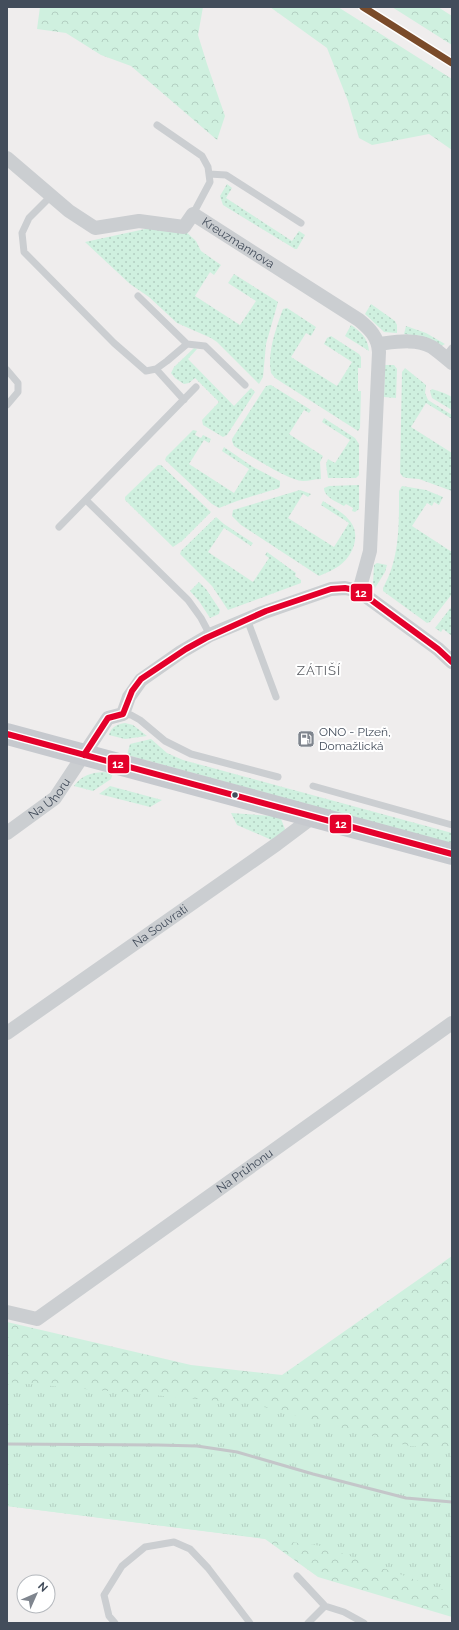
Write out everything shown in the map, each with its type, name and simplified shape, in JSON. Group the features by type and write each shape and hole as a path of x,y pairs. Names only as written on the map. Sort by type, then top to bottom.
{"main road":[{"path":"7,734 452,854"}],"street":[{"name":"Kreuzmannova","path":"7,158 69,211 95,228 139,221 184,227 193,214 359,320 375,336 379,344"},
{"path":"360,591 370,551 379,344 400,341 417,342 431,346 450,356"},
{"path":"123,714 129,697 141,680 181,652 210,635 246,618 331,589 345,588 360,591 433,645 452,662"},
{"name":"Na Úhoru","path":"7,833 55,798 108,718 123,714"},
{"name":"Na Souvrati","path":"7,1033 277,844 313,817"},
{"name":"Na Průhonu","path":"7,1312 38,1319 452,1023"}],"lane":[{"path":"156,125 202,156 208,167 210,182 193,214"},
{"path":"209,174 226,175 301,223"},
{"path":"51,196 29,218 22,233 24,252 114,343 146,371 156,369 168,361 187,344"},
{"path":"138,296 187,344 205,346 245,385"},
{"path":"156,369 184,400"},
{"path":"7,370 18,383 18,392 7,405"},
{"path":"59,527 196,388"},
{"path":"86,500 188,600 201,618 210,635"},
{"path":"246,618 276,697"},
{"path":"123,714 131,715 140,720 165,741 191,754 278,776"},
{"path":"313,786 452,825"},
{"path":"115,1623 109,1616 104,1595 122,1566 145,1547 174,1542 190,1549 208,1568 250,1623"},
{"path":"298,1576 325,1606 344,1612 364,1623"},
{"path":"308,1623 325,1606"}],"green space":[{"path":"40,7 203,7 198,35 225,116 217,140 131,66 101,55 66,33 37,29"},
{"path":"270,7 338,7 452,79 452,150 429,134 372,145 359,138 348,101 327,48"},
{"path":"392,7 438,7 452,16 452,45"},
{"path":"227,184 232,188 226,198 292,241 299,231 305,235 297,249 223,205 220,196"},
{"path":"170,228 184,230 196,241 201,251 221,265 214,275 210,272 195,296 240,325 256,301 228,283 234,274 278,302 266,344 263,377 259,384 217,342 177,323 149,297 130,284 85,242 145,229"},
{"path":"371,304 395,321 397,325 397,333 384,332 365,314"},
{"path":"287,308 316,327 311,336 306,333 291,357 337,386 352,362 324,344 327,338 331,336 359,354 361,357 361,368 358,368 358,391 361,391 360,428 358,431 275,378 271,373 271,349 283,309"},
{"path":"351,325 363,336 367,342 369,351 345,336"},
{"path":"406,326 426,333 445,344 441,346 421,336 404,334"},
{"path":"194,348 197,349 188,359 234,406 251,388 255,392 227,435 223,437 203,425 202,420 219,402 195,378 189,383 184,384 175,378 171,373 174,367"},
{"path":"385,365 394,365 397,369 396,398 384,397"},
{"path":"405,368 426,385 425,393 428,400 452,415 452,419 426,403 411,427 452,453 452,491 419,479 403,477 400,473 402,372"},
{"path":"271,385 311,410 309,413 304,410 289,434 323,456 320,462 321,479 303,481 288,477 234,446 232,439 266,386"},
{"path":"432,389 452,397 452,410 432,398 430,391"},
{"path":"324,418 355,438 359,444 359,475 356,478 328,478 326,464 328,459 335,463 350,440 322,422"},
{"path":"193,430 197,431 195,435 201,438 203,435 211,439 209,443 204,440 189,464 234,493 249,469 222,451 224,447 253,467 280,481 279,488 219,508 212,504 165,460 166,457"},
{"path":"158,465 161,465 211,512 182,541 173,547 125,500 125,497"},
{"path":"359,485 359,509 355,512 352,511 353,508 346,504 344,506 331,499 326,494 324,488 329,486"},
{"path":"402,486 426,490 443,497 439,505 434,502 432,506 427,503 412,526 452,552 452,594 430,622 427,623 383,591 396,553 399,491"},
{"path":"300,490 311,494 308,497 303,494 288,518 334,547 349,523 321,505 323,501 347,517 355,532 352,551 344,562 319,576 241,525 232,516 233,510"},
{"path":"216,517 253,543 251,546 224,528 208,552 253,582 269,558 265,555 267,552 296,573 295,576 301,580 301,583 228,610 212,586 180,554 181,551"},
{"path":"377,563 387,565 385,572 375,588 373,583 374,565"},
{"path":"199,582 206,589 220,610 219,614 210,618 199,601 190,591"},
{"path":"452,606 452,636 443,629 441,632 435,628"},
{"path":"125,723 133,725 147,736 125,739 109,735 115,726"},
{"path":"151,739 167,753 183,760 452,833 452,844 127,755 130,744"},
{"path":"103,772 113,773 111,779 93,791 74,786 80,779 87,775"},
{"path":"110,786 162,800 150,807 99,794"},
{"path":"231,813 272,816 281,819 285,829 283,833 274,841 237,825"},
{"path":"452,1256 452,1617 318,1577 265,1539 7,1506 7,1322 191,1365 282,1375"},
{"path":"7,1382 253,1404 409,1446 452,1448 452,1593 322,1546 7,1506"}],"railway":[{"path":"7,1444 197,1446 237,1452 313,1474 406,1498 452,1502"}],"transit line":[{"path":"363,7 452,63"},
{"name":"12","path":"84,755 108,718 123,714 132,691 141,679 186,649 206,638 266,611 331,589 345,588 359,591 438,649 452,662"},
{"name":"12","path":"7,734 452,854"}],"place":[{"name":"ONO - Plzeň, Domažlická","path":"306,739"}],"district":[{"name":"ZÁTIŠÍ","path":"319,670"}]}
